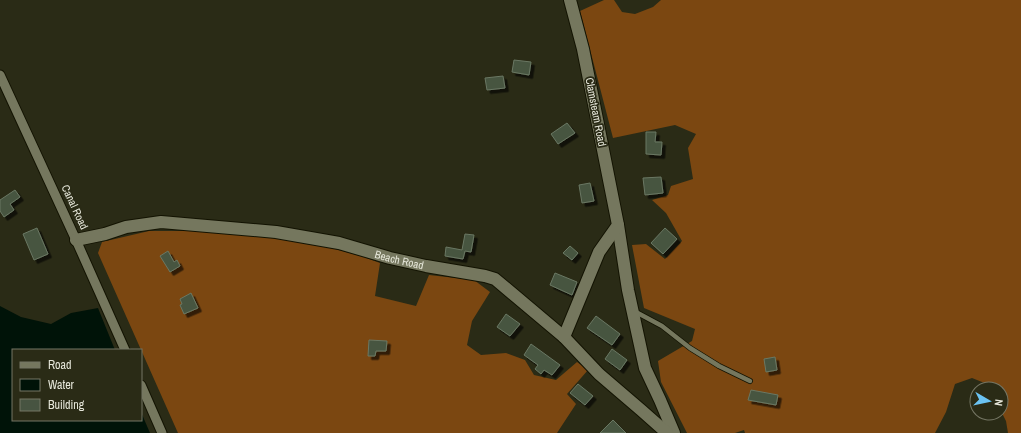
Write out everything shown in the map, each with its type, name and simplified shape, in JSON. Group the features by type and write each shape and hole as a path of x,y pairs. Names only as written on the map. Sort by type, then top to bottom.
{"street":[{"name":"Clamsteam Road","path":"570,0 583,49 618,224 628,290 645,368 674,433"},
{"name":"Canal Road","path":"0,75 125,349"},
{"name":"Beach Road","path":"76,240 105,234 126,227 161,222 276,232 338,243 390,258 495,279 564,337 599,374 667,433"},
{"path":"564,337 599,252 618,224"},
{"path":"142,388 162,433"}],"lane":[{"path":"633,310 662,326 690,348 719,366 750,381"}],"shaded area":[{"path":"604,0 614,0 622,12 635,14 653,7 661,0 1021,0 1021,433 1008,433 1006,421 1009,421 1009,381 980,381 972,378 955,384 946,412 935,433 745,433 744,430 735,433 687,433 661,382 658,361 692,341 695,329 644,308 632,245 646,244 665,259 682,241 666,213 652,200 668,195 671,186 693,179 688,148 696,134 675,125 613,138 580,11"},
{"path":"149,231 195,231 252,235 317,244 380,263 375,296 416,306 429,275 474,280 490,292 472,321 467,345 481,355 506,353 525,360 534,375 556,380 577,362 588,370 567,394 576,404 557,433 178,433 142,349 141,349 98,253 102,242"}],"water":[{"path":"0,306 21,317 51,324 71,313 98,308 115,349 12,349 12,421 142,421 142,414 150,433 0,433"}],"building":[{"path":"514,60 531,62 529,75 512,72"},
{"path":"503,76 505,88 487,90 485,78"},
{"path":"567,123 575,133 558,144 551,134"},
{"path":"646,132 656,132 655,142 662,142 661,155 646,154"},
{"path":"661,177 663,193 645,195 643,178"},
{"path":"590,183 594,201 582,203 579,185"},
{"path":"15,190 20,197 10,204 14,210 4,217 0,211 0,200"},
{"path":"37,228 48,254 34,260 23,234"},
{"path":"665,228 677,239 663,254 651,243"},
{"path":"465,234 474,235 471,252 465,251 463,259 445,256 446,247 462,250"},
{"path":"570,246 578,253 572,260 563,253"},
{"path":"168,251 174,262 177,260 180,266 170,272 160,256"},
{"path":"555,273 577,282 572,295 550,285"},
{"path":"191,293 198,308 184,314 180,305 182,304 180,299"},
{"path":"506,314 520,324 510,336 497,327"},
{"path":"596,316 620,334 612,345 587,328"},
{"path":"369,340 387,341 386,351 376,351 375,356 368,356"},
{"path":"531,344 560,365 552,375 544,370 541,374 535,369 538,365 524,355"},
{"path":"612,349 627,360 620,370 605,359"},
{"path":"775,357 777,370 766,372 764,359"},
{"path":"578,384 593,396 585,405 570,393"},
{"path":"751,390 778,395 776,405 748,400"},
{"path":"613,420 626,433 600,433"}]}
